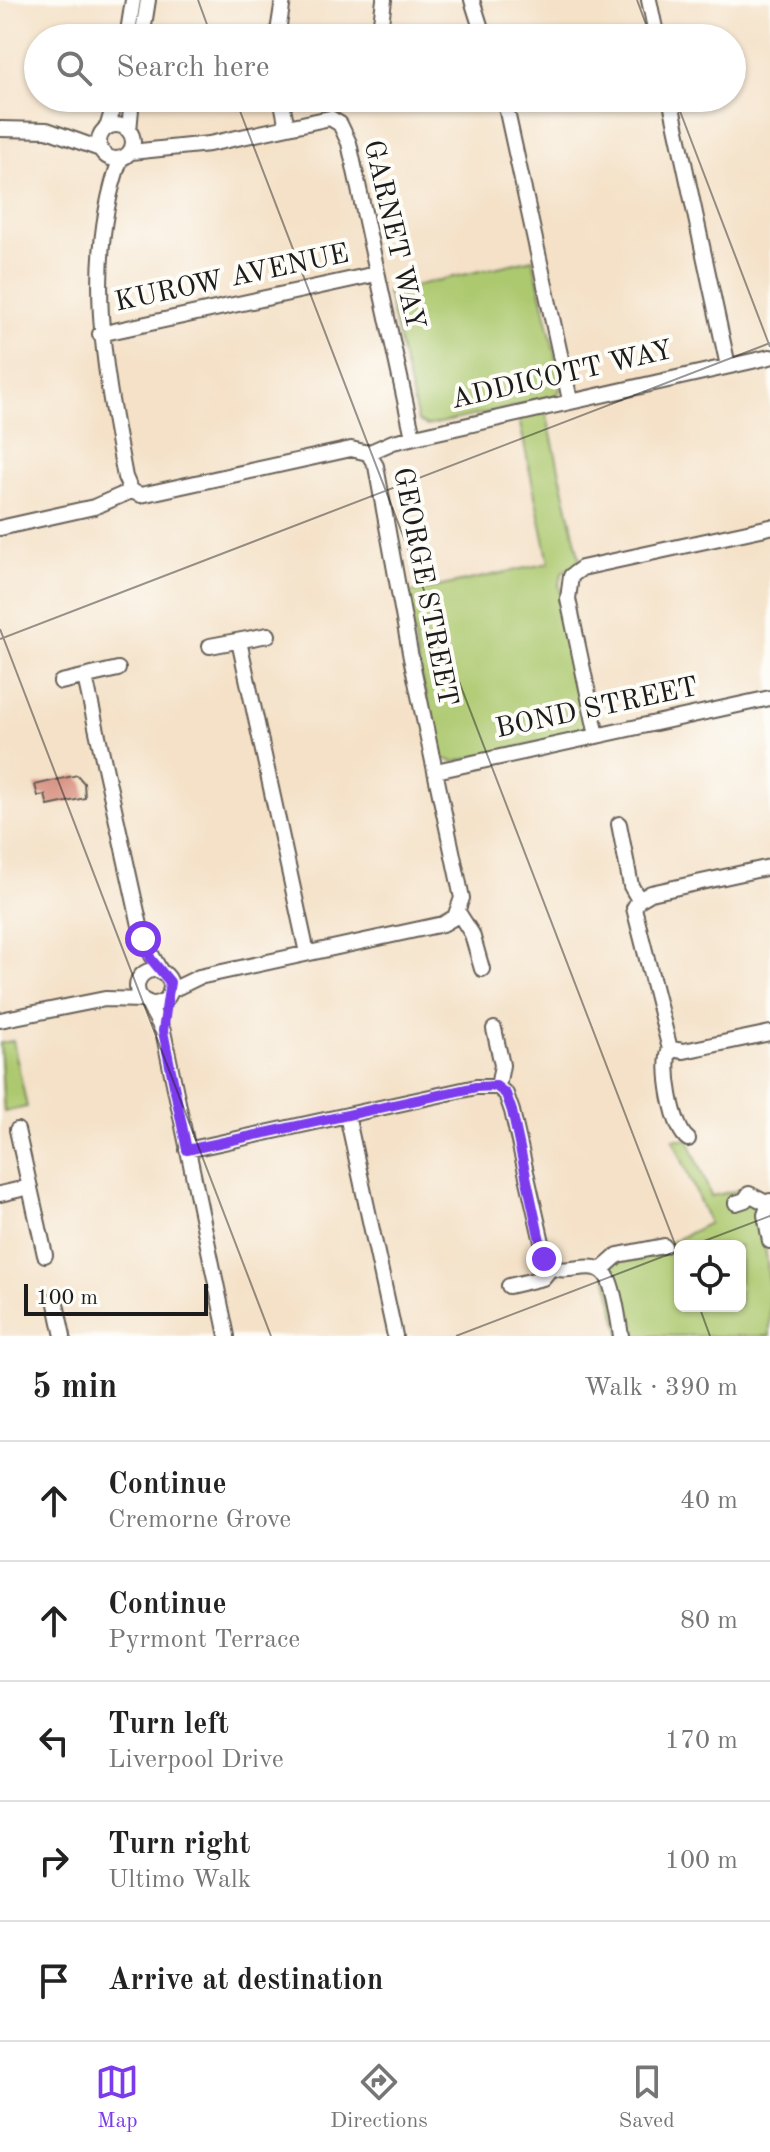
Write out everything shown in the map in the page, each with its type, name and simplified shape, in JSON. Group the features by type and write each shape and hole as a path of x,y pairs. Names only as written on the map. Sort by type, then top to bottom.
{"street":[{"path":"129,24 133,0"},
{"path":"144,24 148,0"},
{"path":"279,24 283,0"},
{"path":"381,24 384,0"},
{"path":"472,0 480,24"},
{"path":"649,0 654,24"},
{"path":"111,112 104,130 115,155"},
{"path":"0,528 94,507 131,491 125,477 100,334 99,273 115,155 131,133 132,112"},
{"path":"284,112 287,127"},
{"path":"507,112 570,400"},
{"path":"673,112 728,366"},
{"name":"GARNET WAY","path":"115,155 209,144 330,118 340,124 349,143 413,437"},
{"name":"GARNET WAY","path":"67,135 104,130 116,125 166,148"},
{"path":"0,129 20,127 67,135 115,155"},
{"name":"KUROW AVENUE","path":"100,334 376,274"},
{"name":"ADDICOTT WAY","path":"368,453 413,437 770,357"},
{"name":"GEORGE STREET","path":"131,491 141,495 351,449 368,453 376,466 460,886 458,912"},
{"path":"597,736 568,599 571,576 582,568 770,527"},
{"path":"210,646 268,635"},
{"path":"239,641 307,953"},
{"path":"61,682 118,669"},
{"path":"85,677 143,939 142,974 137,985 163,1031 227,1336"},
{"name":"BOND STREET","path":"436,771 770,698"},
{"path":"619,824 631,886 639,900"},
{"path":"688,1139 679,1130 666,1071 670,1049 634,908 639,900 651,893 770,867"},
{"path":"0,1020 105,999 158,1003 199,977 443,924 458,912 472,934 482,969"},
{"path":"143,939 163,973 169,994 163,1031"},
{"path":"105,999 142,974 199,977"},
{"path":"494,1029 502,1065 498,1087 509,1101 543,1253 551,1268 562,1271 592,1266 601,1270 609,1280 621,1336"},
{"path":"670,1049 684,1051 770,1033"},
{"path":"187,1150 476,1087 498,1087"},
{"path":"347,1115 395,1336"},
{"path":"17,1130 45,1255"},
{"path":"0,1194 30,1187"},
{"path":"736,1203 749,1194 769,1203 765,1215 770,1241"},
{"path":"601,1270 618,1255 664,1246"},
{"path":"509,1286 543,1278 551,1268"},
{"path":"55,1299 63,1336"}],"green space":[{"path":"533,259 562,385 557,397 427,426 418,421 387,292"},
{"path":"546,412 581,565 563,571 559,584 588,717 586,726 578,733 454,762 442,758 438,749 417,658 409,593 549,563 519,419"},
{"path":"13,1041 27,1107 4,1112 0,1043"},
{"path":"673,1139 688,1139 711,1196 744,1189 753,1205 767,1259 770,1336 621,1336 606,1275 618,1255 664,1246 674,1241 674,1312 746,1312 746,1240 676,1240 709,1223"}],"building":[{"path":"77,775 84,783 85,798 48,806 45,795 38,796 35,785"}],"route":[{"path":"143,939 151,959 170,982 163,1031 187,1150 476,1087 496,1086 506,1094 512,1111 544,1259"}]}
